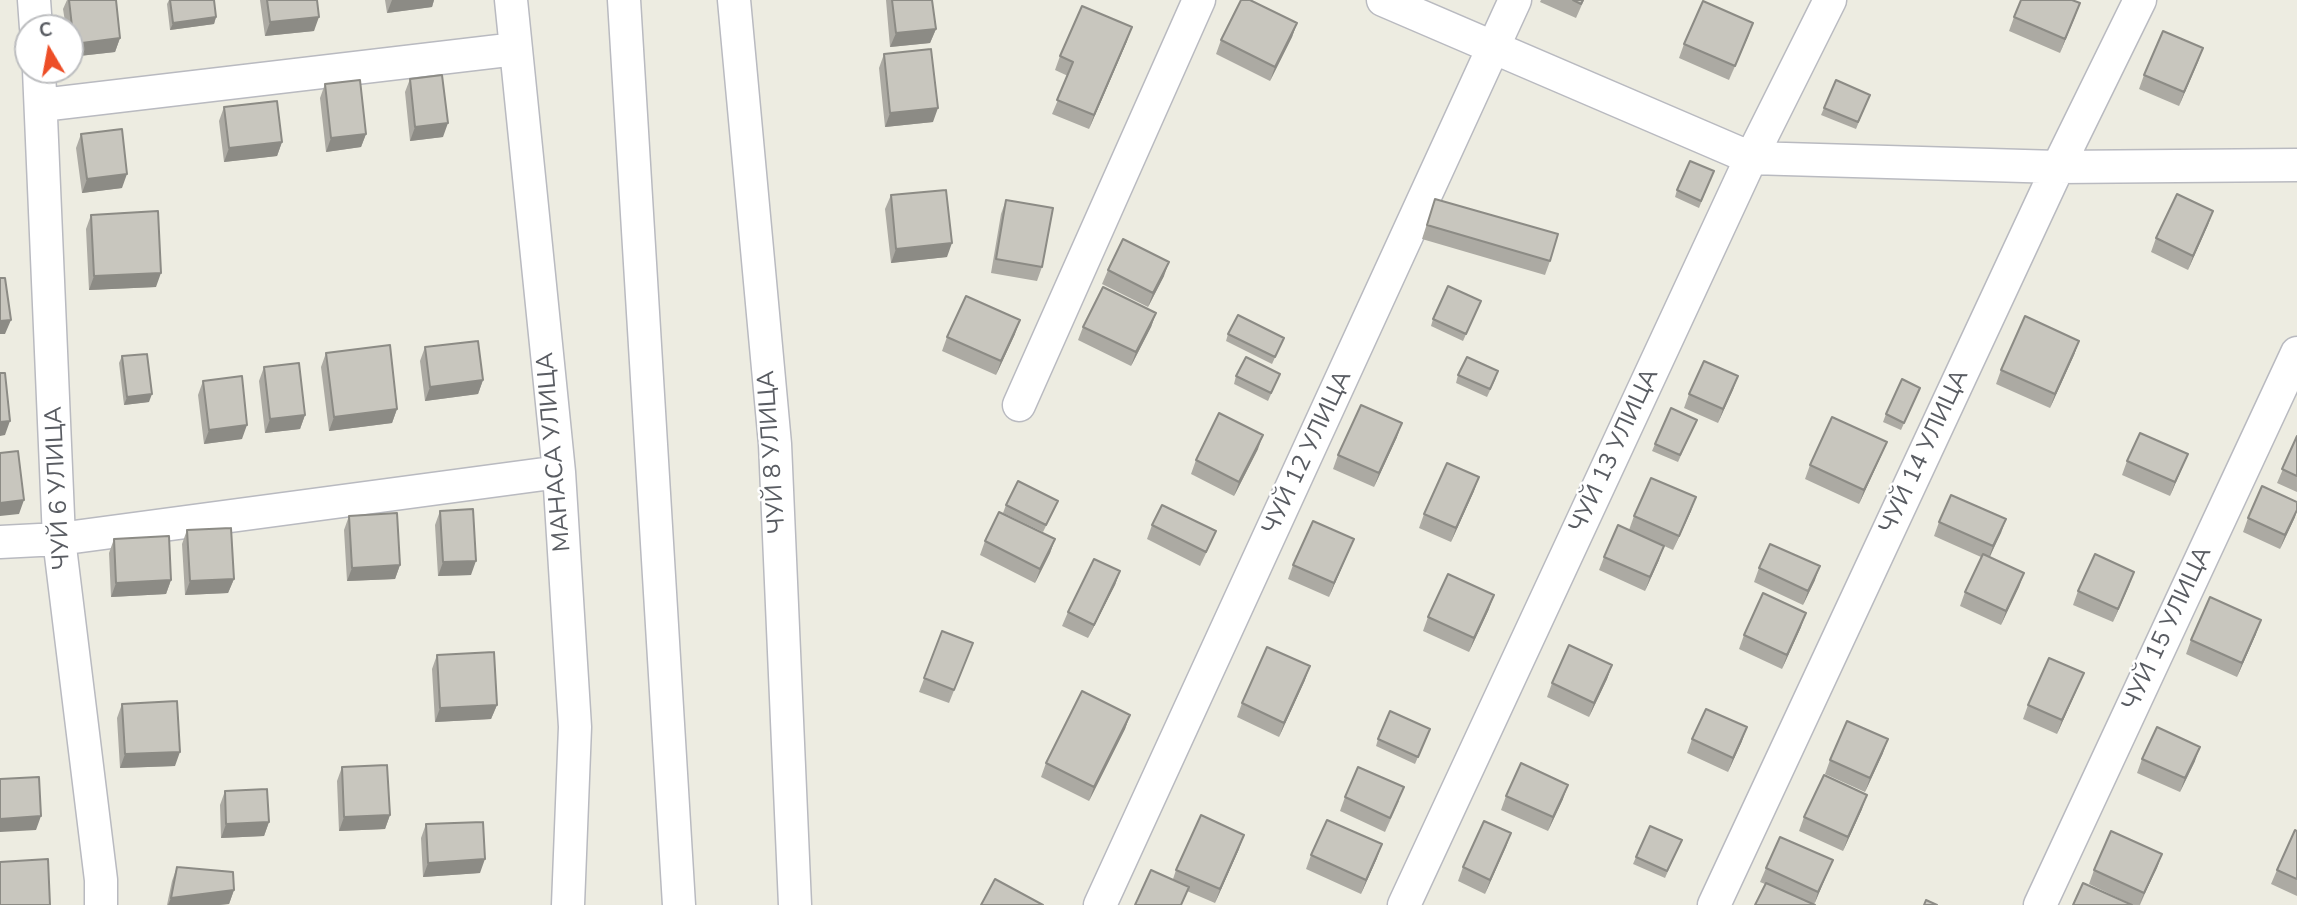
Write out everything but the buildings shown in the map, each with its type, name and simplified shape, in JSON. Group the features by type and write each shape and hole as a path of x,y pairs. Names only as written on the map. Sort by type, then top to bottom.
{"street":[{"name":"МАНАСА УЛИЦА","path":"511,0 559,472 575,727 568,905"},
{"path":"624,0 679,905"},
{"name":"ЧУЙ 8 УЛИЦА","path":"734,0 775,444 795,905"},
{"path":"1019,405 1199,0"},
{"path":"1383,0 1434,10 1494,50 1751,158 2058,167 2297,164"},
{"name":"ЧУЙ 12 УЛИЦА","path":"1100,905 1515,0"},
{"name":"ЧУЙ 13 УЛИЦА","path":"1404,905 1751,158 1830,0"},
{"name":"ЧУЙ 14 УЛИЦА","path":"1714,905 2058,167 2140,0"},
{"path":"41,105 516,48"},
{"name":"ЧУЙ 6 УЛИЦА","path":"40,84 60,539 101,905"},
{"name":"ЧУЙ 15 УЛИЦА","path":"2040,905 2294,367"},
{"path":"0,542 60,539 559,472"}]}
